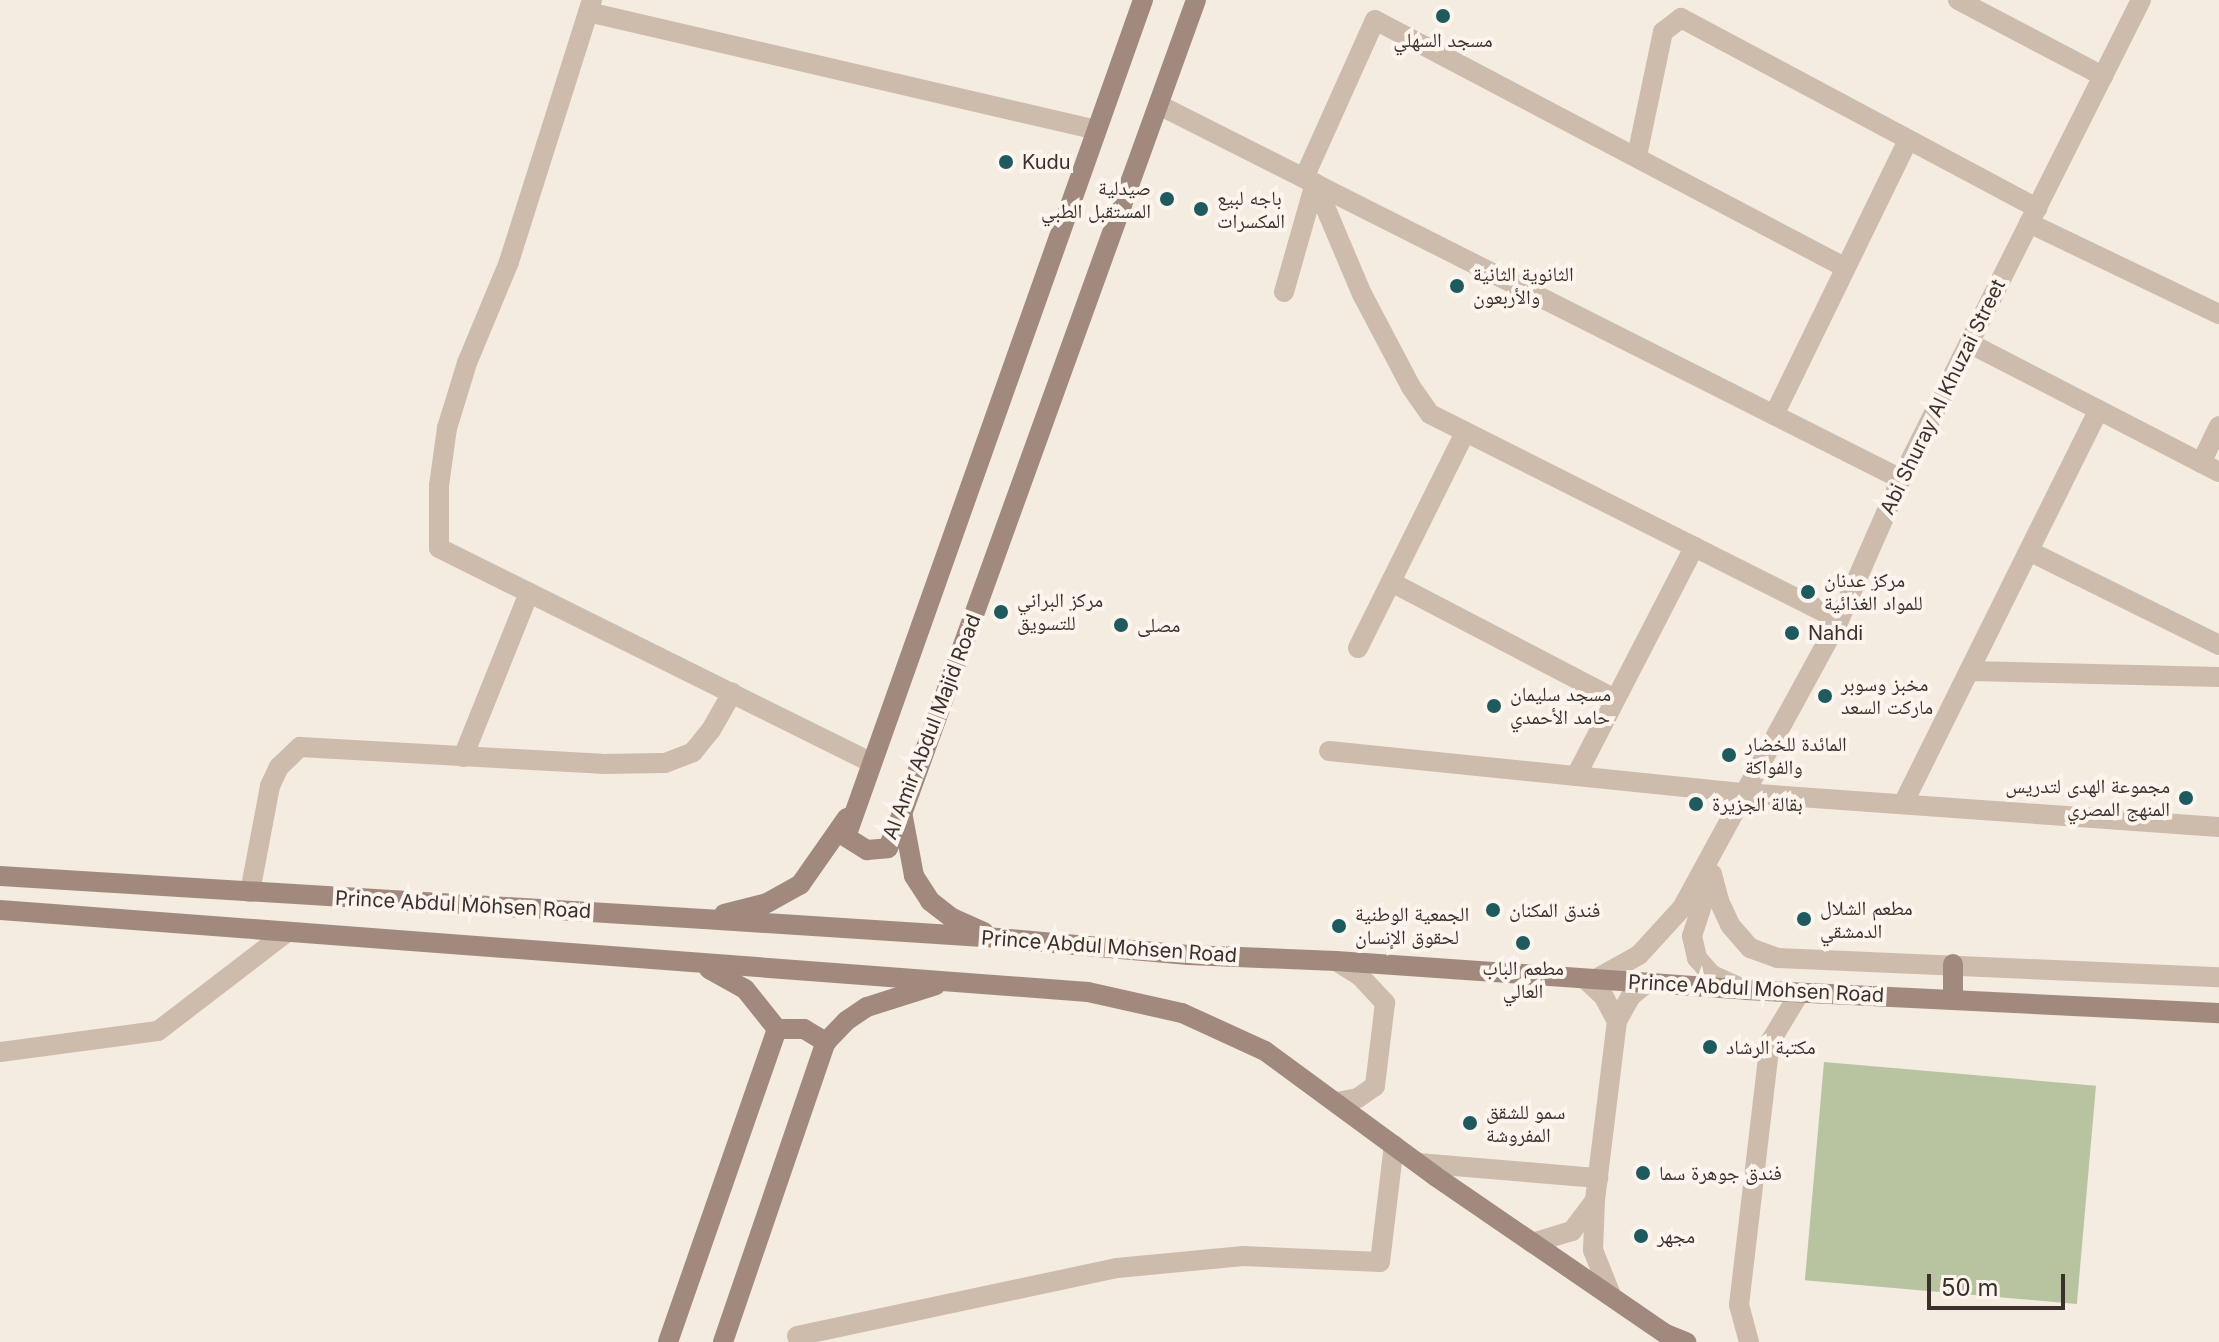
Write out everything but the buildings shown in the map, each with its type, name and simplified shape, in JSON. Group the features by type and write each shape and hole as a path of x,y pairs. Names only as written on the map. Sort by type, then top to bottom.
{"main road":[{"name":"Al Amir Abdul Majid Road","path":"1143,0 846,837 867,850 888,848 902,814 1196,0"},
{"path":"704,919 767,903 800,885 860,798"},
{"path":"902,814 914,876 930,901 952,918 998,938"},
{"name":"Prince Abdul Mohsen Road","path":"0,876 998,938 1188,955 1336,961 1799,994 2219,1013"},
{"name":"Prince Abdul Mohsen Road","path":"0,910 1088,992 1182,1013 1265,1051 1532,1243 1666,1334 1686,1342"},
{"path":"1953,964 1953,1000"},
{"path":"702,965 745,989 777,1029"},
{"path":"723,1342 826,1042 846,1021 867,1007 949,981"},
{"path":"777,1029 804,1029 826,1042"},
{"path":"668,1342 777,1029"}],"street":[{"name":"Abi Shuray Al Khuzai Street","path":"1744,793 1839,620 1901,479 2141,0"},
{"path":"1969,3 2103,76"},
{"path":"871,762 439,548 439,486 447,428 467,363 509,262 590,6 1097,130"},
{"path":"1637,156 1663,32 1681,18 1908,140 2033,215 2219,314"},
{"path":"1284,292 1310,181 1375,20 1844,267"},
{"path":"1159,105 1901,479"},
{"path":"1774,415 1908,140"},
{"path":"1310,181 1362,294 1411,387 1430,414 1839,620"},
{"path":"1969,343 2210,467 2219,426"},
{"path":"1903,804 2099,410"},
{"path":"1358,648 1465,432"},
{"path":"1576,776 1694,547"},
{"path":"2029,551 2219,645"},
{"path":"1391,582 1615,699"},
{"path":"463,757 529,593"},
{"path":"1969,671 2219,677"},
{"path":"250,892 270,786 290,753 300,747 602,764 665,763 693,752 711,730 732,693"},
{"path":"1329,751 1744,793 2219,827"},
{"path":"1744,793 1692,936 1697,958 1712,975 1746,990"},
{"path":"1617,1021 1590,979 1639,955 1661,935 1682,908 1744,793"},
{"path":"1712,874 1730,925 1750,948 1777,958 2219,977"},
{"path":"0,1052 158,1031 287,932"},
{"path":"1336,961 1360,976 1385,1003 1375,1086 1358,1098 1338,1102"},
{"path":"1611,1295 1593,1250 1595,1200 1617,1021 1631,996 1648,982"},
{"path":"1749,1342 1739,1305 1770,1042 1799,994"},
{"path":"797,1336 1117,1268 1243,1256 1380,1262 1394,1145"},
{"path":"1418,1163 1598,1178"},
{"path":"1532,1243 1572,1231 1595,1200"}],"green space":[{"path":"1824,1062 2096,1086 2077,1304 1805,1280"}],"place":[{"name":"مسجد السهلي","path":"1443,16"},
{"name":"Kudu","path":"1006,162"},
{"name":"صيدلية المستقبل الطبي","path":"1167,199"},
{"name":"باجه لبيع المكسرات","path":"1201,209"},
{"name":"الثانوية الثانية والأربعون","path":"1457,286"},
{"name":"مركز عدنان للمواد الغذائية","path":"1808,592"},
{"name":"مركز البراني للتسويق","path":"1001,612"},
{"name":"مصلى","path":"1121,625"},
{"name":"Nahdi","path":"1792,633"},
{"name":"مخبز وسوبر ماركت السعد","path":"1825,696"},
{"name":"مسجد سليمان حامد الأحمدي","path":"1494,706"},
{"name":"المائدة للخضار والفواكة","path":"1729,755"},
{"name":"مجموعة الهدى لتدريس المنهج المصري","path":"2186,798"},
{"name":"بقالة الجزيرة","path":"1696,804"},
{"name":"فندق المكنان","path":"1493,910"},
{"name":"مطعم الشلال الدمشقي","path":"1804,919"},
{"name":"الجمعية الوطنية لحقوق الإنسان","path":"1339,926"},
{"name":"مطعم الباب العالي","path":"1523,943"},
{"name":"مكتبة الرشاد","path":"1710,1047"},
{"name":"سمو للشقق المفروشة","path":"1470,1123"},
{"name":"فندق جوهرة سما","path":"1643,1173"},
{"name":"مجهر","path":"1641,1236"}]}
